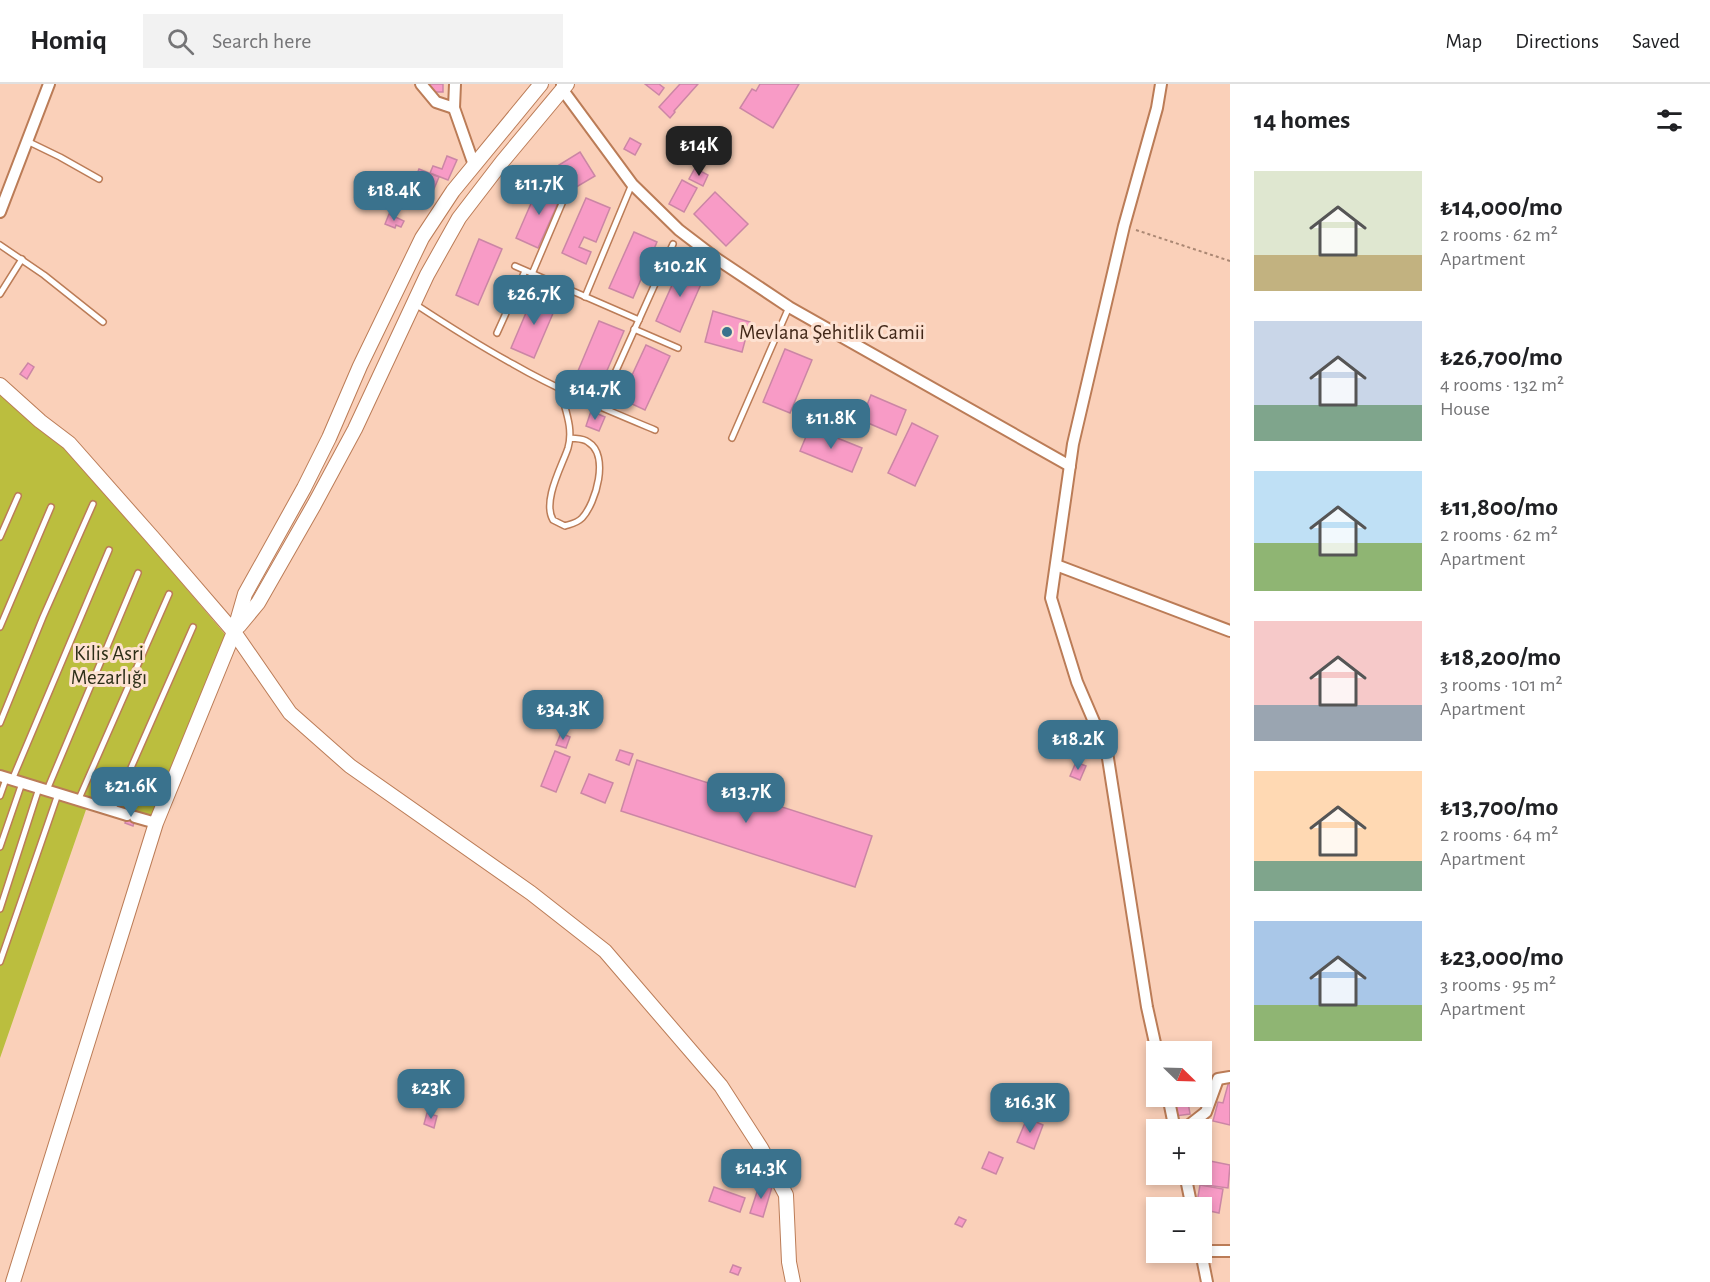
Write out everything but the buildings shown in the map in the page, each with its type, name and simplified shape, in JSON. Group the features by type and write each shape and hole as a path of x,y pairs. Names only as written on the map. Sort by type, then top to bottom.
{"street":[{"path":"0,212 49,84"},
{"path":"421,84 436,102 454,108"},
{"path":"455,84 454,108 474,165"},
{"path":"13,1282 156,823 234,632 245,594 329,438 360,366 417,248 453,191 541,84"},
{"path":"1155,1041 1147,1007 1107,752 1077,682 1051,598 1073,444 1124,226 1157,108 1161,84"},
{"path":"234,632 258,603 314,505 354,429 427,275 459,218 563,86 632,184 679,230 717,259 789,306 1070,466"},
{"path":"0,385 40,421 69,443 234,632 290,712 350,766 531,893 605,951 721,1086 761,1148 786,1195 789,1262 793,1282"},
{"path":"1056,565 1230,631"},
{"path":"10,780 156,823"},
{"path":"1197,1119 1206,1112 1218,1079 1230,1077"},
{"path":"1212,1252 1230,1251"},
{"path":"1203,1263 1207,1282"}],"lane":[{"path":"27,141 99,179"},
{"path":"585,297 632,184"},
{"path":"532,274 566,194"},
{"path":"0,244 44,275 103,322"},
{"path":"606,393 673,244"},
{"path":"0,294 22,259"},
{"path":"515,266 639,320"},
{"path":"497,333 525,271"},
{"path":"414,303 513,364 560,388 655,430"},
{"path":"732,438 789,306"},
{"path":"634,329 678,348"},
{"path":"560,388 570,424 570,438 549,508 553,520 565,526 583,517 593,496 600,472 599,458 594,446 584,440 570,438"},
{"path":"0,537 18,496"},
{"path":"0,723 43,617 93,504"},
{"path":"0,627 51,507"},
{"path":"0,796 10,780 109,550"},
{"path":"0,909 43,789 138,573"},
{"path":"78,801 169,594"},
{"path":"112,811 193,627"},
{"path":"0,847 10,780"},
{"path":"0,962 58,794"}],"path":[{"path":"1124,226 1230,261"}],"green space":[{"name":"Kilis Asri Mezarlığı","path":"0,384 70,451 235,646 162,819 89,801 0,1058"}],"place":[{"name":"Mevlana Şehitlik Camii","path":"727,332"}]}
